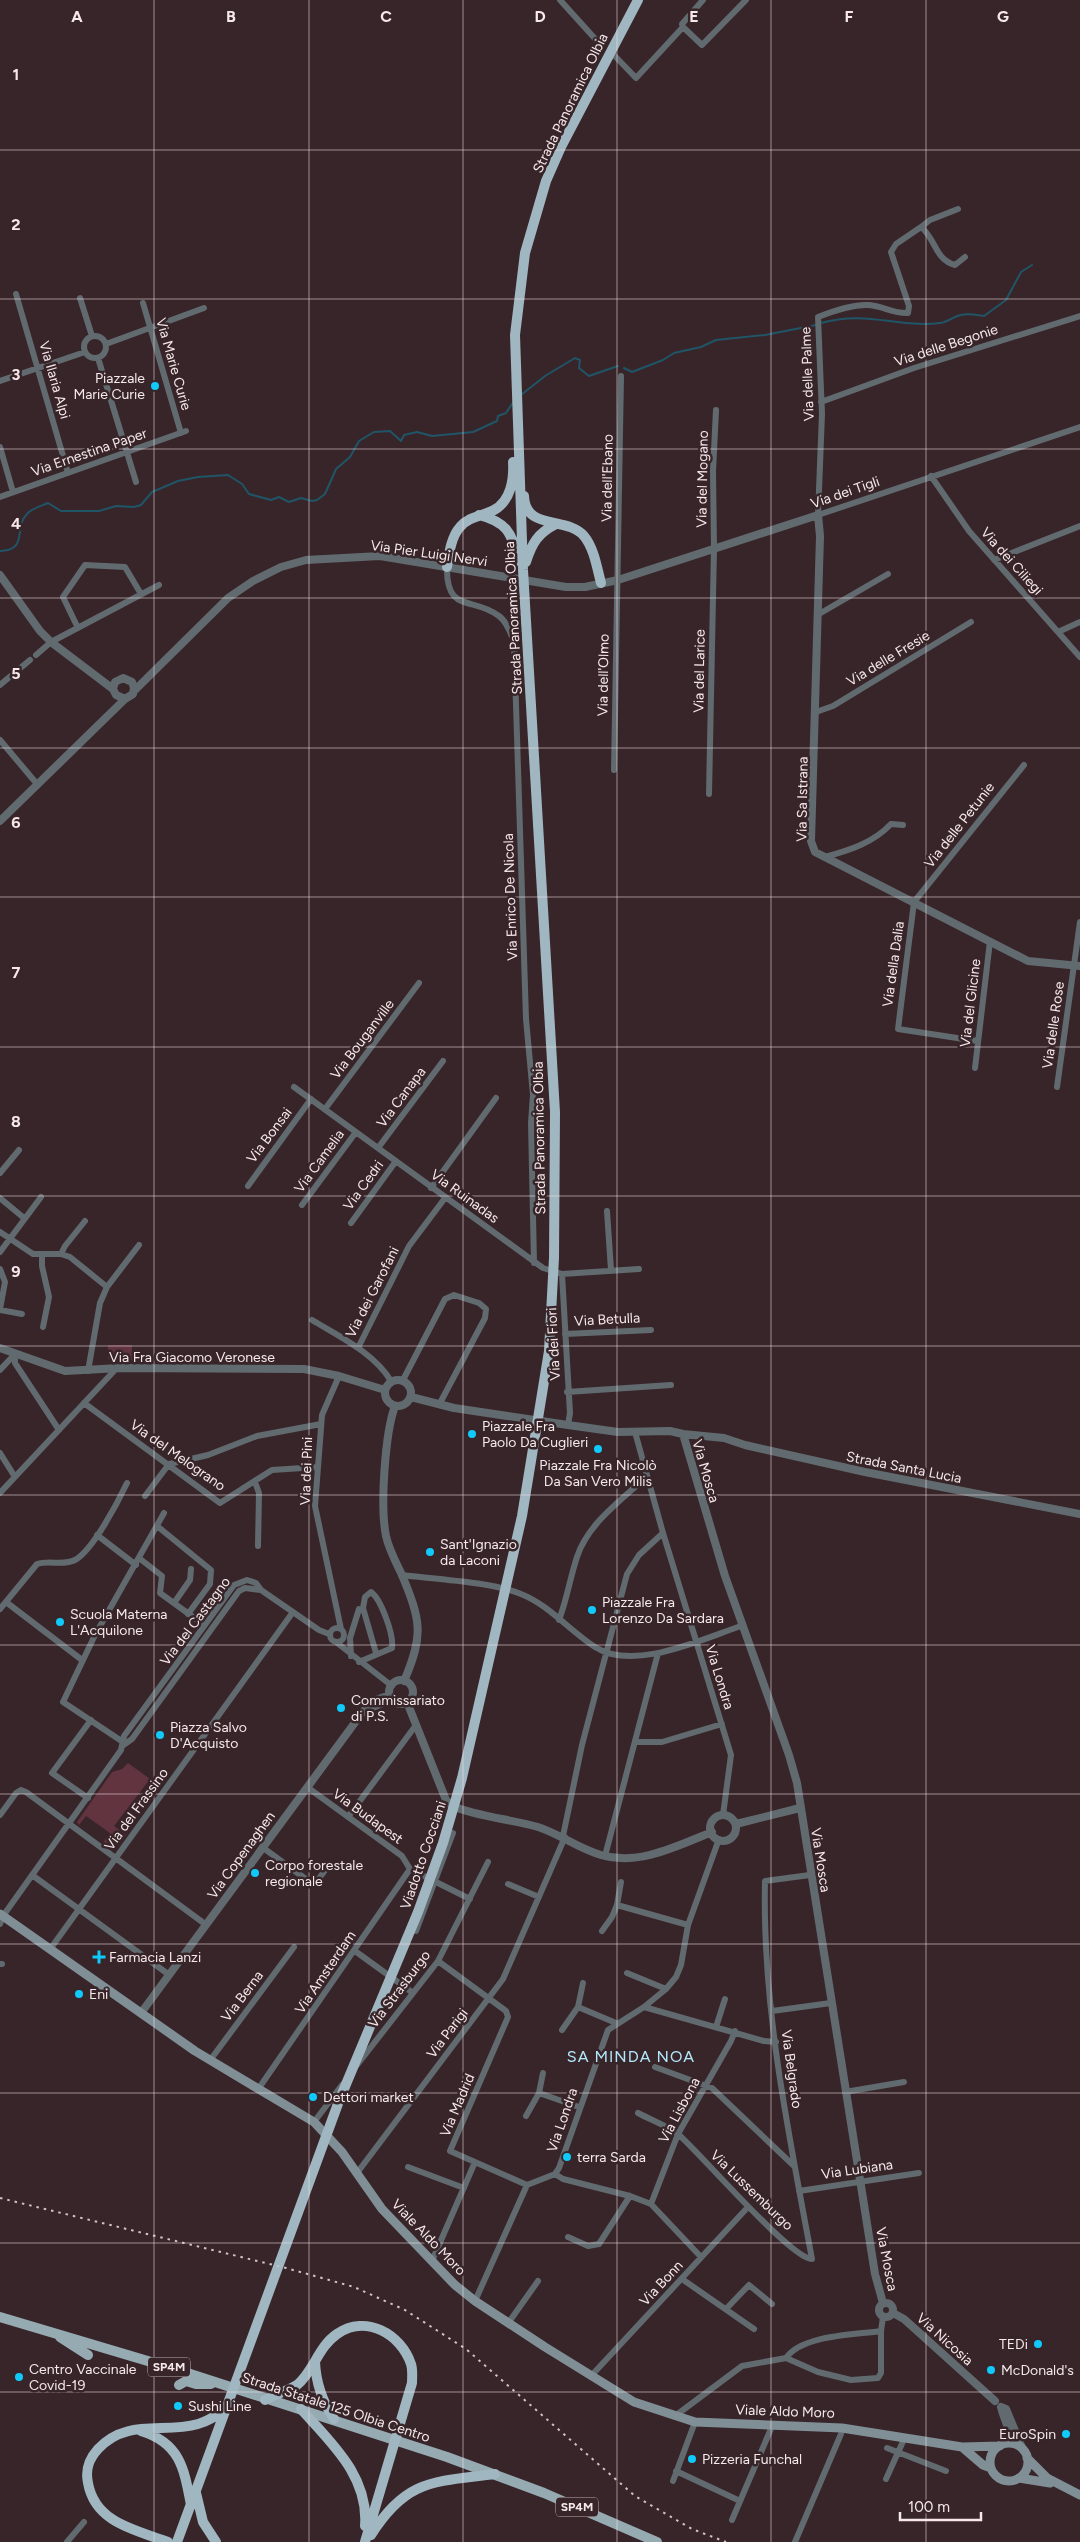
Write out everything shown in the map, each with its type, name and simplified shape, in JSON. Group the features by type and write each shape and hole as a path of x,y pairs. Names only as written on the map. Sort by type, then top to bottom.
{"highway":[{"name":"Strada Panoramica Olbia","path":"540,1409 549,1351 552,1301 555,1112 523,570 514,335 525,253 541,198 560,147 638,0"},
{"path":"447,567 450,550 460,526 479,515 494,510 504,502 511,488 513,470 511,444 517,434"},
{"path":"518,449 523,461 524,502 530,513 539,520 567,525 583,535 590,545 601,583"},
{"path":"479,515 494,519 510,533 523,570"},
{"path":"523,570 536,538 556,524"},
{"name":"Viadotto Cocciani","path":"229,2403 339,2101 418,1912 457,1799 522,1516 540,1409"},
{"path":"265,2400 295,2386 307,2374 324,2345 338,2333 357,2326 376,2327 390,2334 403,2348 411,2365 412,2383 365,2542"},
{"path":"315,2359 318,2388 326,2408 334,2419"},
{"path":"168,2542 107,2518 96,2506 91,2496 86,2469 94,2454 108,2438 134,2429 199,2424 209,2420 229,2403"},
{"path":"177,2542 229,2403"},
{"path":"302,2409 338,2448 354,2473 366,2517 365,2542"},
{"path":"120,2433 141,2431 157,2436 174,2449 182,2464 191,2505"},
{"path":"365,2542 382,2517 400,2499 415,2489 439,2480 495,2474"},
{"path":"197,2491 202,2522 216,2542"}],"main road":[{"name":"Viale Aldo Moro","path":"1,1918 51,1948 141,2013 211,2060 314,2122 342,2152 382,2208 455,2285 591,2376 634,2402 695,2422 842,2428 962,2447 1003,2445"},
{"name":"Strada Statale 125 Olbia Centro","path":"0,2317 219,2383 265,2400 334,2419 495,2474 657,2542"},
{"path":"56,2333 88,2355"},
{"path":"179,2385 186,2381 196,2384 219,2383"},
{"path":"1015,2444 1047,2478 1080,2495 1047,2482 1019,2478 1004,2480 996,2476 991,2468 992,2454 1003,2445 1015,2444"},
{"path":"962,2447 983,2465 991,2468"},
{"path":"1019,2478 1026,2469 1025,2454"}],"street":[{"path":"560,0 598,42"},
{"path":"611,52 636,78 683,26 682,24 703,0"},
{"path":"683,26 702,45 746,0"},
{"path":"958,209 930,220 921,227 927,232 940,257 949,264 955,266 965,257"},
{"name":"Via delle Palme","path":"818,515 821,402 818,317 853,306 869,305 899,314 908,313 908,306 891,252 896,244 921,227"},
{"name":"Via Ilaria Alpi","path":"16,294 68,473"},
{"path":"80,298 92,336"},
{"name":"Via Marie Curie","path":"143,303 183,432"},
{"path":"106,344 204,308"},
{"name":"Via delle Begonie","path":"821,402 914,368 1080,316"},
{"path":"92,336 99,336 106,344 105,352 98,358 89,356 85,352 85,342 92,336"},
{"path":"0,381 85,352"},
{"path":"98,358 136,482"},
{"name":"Via dell'Ebano","path":"618,580 621,376"},
{"name":"Via del Mogano","path":"714,548 713,471 716,410"},
{"name":"Via dei Tigli","path":"618,580 1080,427"},
{"name":"Via Ernestina Paper","path":"0,497 183,432"},
{"path":"0,447 13,492"},
{"name":"Via dei Ciliegi","path":"931,476 969,531 1080,657"},
{"name":"Via Sa Istrana","path":"818,515 820,536 819,614 812,841 815,852 1028,961 1077,966"},
{"path":"994,560 1080,526"},
{"name":"Via del Larice","path":"710,794 714,548"},
{"name":"Via Pier Luigi Nervi","path":"134,691 228,598 252,581 282,567 306,560 380,556 566,587 618,580"},
{"path":"78,628 63,599 85,564 125,567 141,594"},
{"name":"Via Enrico De Nicola","path":"447,567 446,584 455,597 465,604 489,610 501,616 510,630 514,642 526,1019 533,1095 531,1132 534,1263"},
{"path":"0,574 40,631 51,642 114,686 122,698"},
{"path":"819,614 888,574"},
{"name":"Via dell'Olmo","path":"614,770 618,580"},
{"path":"0,686 51,642 159,585"},
{"name":"Via delle Fresie","path":"816,712 833,706 971,622"},
{"path":"1058,632 1080,622"},
{"name":"Via Pier Luigi Nervi","path":"130,680 155,671"},
{"path":"0,821 107,718 122,698 130,696 134,691 134,685 130,680 124,678 114,686"},
{"path":"0,740 37,784"},
{"name":"Via delle Petunie","path":"914,902 1024,765"},
{"path":"825,857 859,848 881,834 891,824 903,825"},
{"name":"Via della Dalia","path":"914,902 898,1029 977,1041"},
{"name":"Via delle Rose","path":"1057,1087 1077,966 1080,922"},
{"name":"Via del Glicine","path":"975,1068 990,941"},
{"name":"Via Bouganville","path":"325,1109 418,983"},
{"name":"Via Canapa","path":"378,1148 444,1061"},
{"name":"Via Ruinadas","path":"294,1087 543,1268 562,1274 639,1269"},
{"path":"431,1188 496,1098"},
{"name":"Via Bonsai","path":"248,1186 311,1099"},
{"name":"Via Camelia","path":"302,1205 356,1132"},
{"path":"0,1173 19,1150"},
{"name":"Via Cedri","path":"351,1223 396,1161"},
{"path":"0,1252 41,1197"},
{"path":"0,1198 24,1218"},
{"name":"Via dei Garofani","path":"358,1348 409,1246 445,1198"},
{"path":"607,1211 611,1270"},
{"path":"61,1254 65,1246 85,1222"},
{"path":"0,1232 26,1250 42,1255 61,1254 80,1264 107,1287"},
{"path":"88,1371 99,1310 107,1287 139,1245"},
{"path":"42,1255 42,1266 49,1297 43,1327"},
{"path":"0,1269 5,1282 0,1310 22,1314"},
{"name":"Via dei Fiori","path":"562,1274 570,1413 571,1419 579,1427"},
{"path":"403,1380 445,1299 454,1295 479,1303 486,1309 485,1318 439,1405"},
{"name":"Via dei Garofani","path":"312,1320 374,1360 391,1382"},
{"name":"Via Betulla","path":"565,1334 651,1330"},
{"name":"Via Fra Giacomo Veronese","path":"0,1348 65,1371 114,1369 304,1369 339,1376 385,1390"},
{"path":"0,1370 12,1362 15,1354"},
{"path":"12,1362 59,1430"},
{"path":"0,1493 114,1372 114,1369"},
{"name":"Via dei Pini","path":"339,1376 322,1415 316,1506 341,1629"},
{"path":"403,1380 411,1389 411,1397 403,1406 395,1406 386,1399 385,1390 391,1382 403,1380"},
{"path":"568,1392 670,1385"},
{"path":"411,1397 439,1405 579,1427 636,1432 670,1431 683,1434"},
{"name":"Via del Melograno","path":"84,1403 220,1502 272,1470 318,1468"},
{"path":"395,1406 387,1437 385,1526 389,1545 414,1606 419,1626 414,1654 404,1681"},
{"path":"559,1424 570,1413"},
{"name":"Via dei Fiori","path":"568,1425 570,1413"},
{"path":"145,1496 169,1464 208,1455 257,1436 321,1424"},
{"name":"Via Londra","path":"636,1432 646,1477 722,1724 731,1760 723,1815"},
{"name":"Strada Santa Lucia","path":"683,1434 724,1438 744,1445 857,1471 1080,1514"},
{"name":"Via Mosca","path":"683,1434 741,1626 789,1755 800,1808 875,2274 883,2303"},
{"path":"0,1453 15,1477"},
{"path":"559,1620 565,1606 577,1557 587,1536 646,1477"},
{"path":"255,1482 258,1493 258,1546"},
{"path":"0,1609 37,1564 76,1560 116,1508 127,1483"},
{"path":"123,1744 63,1702 82,1660 164,1513"},
{"path":"157,1526 208,1566 212,1573 210,1584 188,1614"},
{"name":"Via Parigi","path":"357,2173 503,1979 564,1836 577,1765 605,1652 630,1567 639,1555 663,1533"},
{"path":"97,1535 136,1565"},
{"path":"140,1558 162,1576 160,1593 204,1625"},
{"path":"174,1603 190,1580 191,1569"},
{"path":"402,1575 514,1591 528,1597 605,1652 634,1656 658,1653 741,1626"},
{"name":"Via del Castagno","path":"1,1918 88,1798 123,1744 124,1736 234,1585 247,1580 256,1583 261,1590 319,1630 329,1634"},
{"name":"Via del Castagno","path":"123,1744 132,1739 239,1591 245,1588 261,1590"},
{"path":"359,1662 389,1650 393,1644 381,1606 371,1592 365,1597 363,1608 376,1654"},
{"path":"6,1602 82,1660"},
{"path":"336,1642 347,1637 359,1609"},
{"name":"Via del Frassino","path":"51,1948 293,1612"},
{"path":"351,1656 347,1637 341,1629 334,1628 329,1634 330,1639 336,1642 351,1656 392,1686"},
{"path":"605,1856 658,1653"},
{"path":"404,1681 411,1686 413,1692 407,1702 395,1702 390,1695 392,1686 397,1682 404,1681"},
{"name":"Via Copenaghen","path":"141,2013 362,1713 373,1700 390,1695"},
{"name":"Via Copenaghen","path":"362,1713 378,1704 395,1702"},
{"path":"407,1702 446,1800 452,1806 519,1822 564,1836 605,1856 618,1858 650,1856 712,1832"},
{"path":"88,1798 52,1773 91,1720"},
{"path":"636,1742 655,1743 676,1739 722,1724"},
{"path":"348,1817 416,1725"},
{"name":"Via Budapest","path":"307,1787 402,1856 410,1868 470,1899"},
{"path":"0,1814 16,1793 21,1790 26,1792 205,1924"},
{"path":"736,1824 800,1808"},
{"path":"723,1815 730,1817 736,1824 736,1831 731,1838 719,1839 712,1832 714,1819 723,1815"},
{"path":"416,1932 453,1833"},
{"name":"Via Londra","path":"527,2185 554,2174 566,2151 579,2107 608,2030 666,1989 676,1977 681,1965 688,1925 719,1839"},
{"path":"262,1848 314,1885 329,1866"},
{"name":"Via Strasburgo","path":"314,2122 438,1961 488,1862"},
{"name":"Via Amsterdam","path":"259,2088 355,1951 410,1868"},
{"path":"32,1875 168,1974"},
{"name":"Via Belgrado","path":"810,1875 765,1881 767,1958 772,2011 793,2165 812,2260"},
{"path":"602,1930 612,1917 617,1905 620,1882"},
{"path":"508,1884 539,1897"},
{"path":"617,1905 688,1925"},
{"name":"Via Berna","path":"211,2060 294,1947"},
{"path":"355,1951 413,1994"},
{"path":"438,1961 490,1998"},
{"path":"627,1972 666,1989"},
{"path":"562,2030 578,2007 583,1983"},
{"name":"Via Madrid","path":"490,1998 506,2011 508,2017 450,2151 527,2185"},
{"path":"716,2027 725,1999"},
{"path":"772,2011 831,2003"},
{"path":"644,2006 764,2041 776,2042"},
{"path":"578,2007 616,2023"},
{"name":"Via Lisbona","path":"651,2204 678,2134 707,2084 734,2031"},
{"path":"655,2067 707,2084 793,2165"},
{"path":"526,2116 539,2093 543,2073"},
{"path":"846,2092 904,2082"},
{"path":"539,2093 579,2107"},
{"name":"Via Lussemburgo","path":"638,2114 678,2134 748,2207 798,2252 807,2259 812,2260"},
{"path":"432,2261 475,2162"},
{"path":"408,2167 464,2188"},
{"name":"Via Lubiana","path":"799,2191 919,2173"},
{"path":"554,2174 563,2179 630,2196 651,2204 701,2257"},
{"path":"475,2300 527,2185"},
{"path":"568,2237 588,2246 599,2244 630,2196"},
{"name":"Via Bonn","path":"591,2376 748,2207"},
{"path":"682,2278 754,2329"},
{"path":"509,2322 538,2282"},
{"path":"726,2309 749,2285 772,2304"},
{"path":"675,2416 742,2366 786,2358 795,2364 818,2372 851,2380 878,2378 881,2373 883,2317 879,2311 883,2303 891,2304 893,2313 888,2317 883,2317"},
{"name":"Via Nicosia","path":"893,2313 904,2319 1001,2407 1006,2409 1025,2454"},
{"path":"786,2358 791,2350 816,2339 881,2331"},
{"name":"Via Nicosia","path":"1001,2407 1008,2428 1003,2445"},
{"path":"673,2481 695,2422"},
{"path":"732,2520 773,2424"},
{"path":"795,2542 842,2428"},
{"path":"886,2479 905,2437"},
{"path":"887,2448 946,2471"},
{"path":"676,2471 740,2500"},
{"path":"67,2542 84,2522"}],"shaded area":[{"path":"108,1345 132,1345 132,1360 108,1359"},
{"path":"128,1763 150,1779 114,1826 126,1835 113,1849 103,1843 110,1833 86,1816 79,1825 77,1822 112,1772 122,1769"}],"waterway":[{"path":"821,323 853,318 924,324 943,322 964,314 984,316 1006,300 1021,272 1032,265"},
{"path":"624,368 632,372 663,360 674,353 701,347 716,340 765,335 816,325"},
{"path":"521,395 545,376 575,358 580,360 579,368 589,376 618,366"},
{"path":"0,551 9,550 14,547 18,543 21,526 27,514 48,503 61,511 99,511 116,506 134,507 141,505 152,492 178,481 198,477 228,475 242,484 249,494 271,500 279,497 289,502 301,498 312,501 317,500 325,494 336,469 350,457 359,441 374,432 390,431 401,441 404,435 417,432 432,436 473,432 497,421 498,416 506,413 514,401"}],"railway":[{"path":"0,2198 286,2268 354,2287 405,2310 466,2349 635,2496 692,2529 726,2542"}],"place":[{"name":"Piazzale Marie Curie","path":"155,386"},
{"name":"Piazzale Fra Paolo Da Cuglieri","path":"472,1434"},
{"name":"Piazzale Fra Nicolò Da San Vero Milis","path":"598,1449"},
{"name":"Sant'Ignazio da Laconi","path":"430,1552"},
{"name":"Piazzale Fra Lorenzo Da Sardara","path":"592,1610"},
{"name":"Scuola Materna L'Acquilone","path":"60,1622"},
{"name":"Commissariato di P.S.","path":"341,1708"},
{"name":"Piazza Salvo D'Acquisto","path":"160,1735"},
{"name":"Corpo forestale regionale","path":"255,1873"},
{"name":"Farmacia Lanzi","path":"99,1957"},
{"name":"Eni","path":"79,1994"},
{"name":"Dettori market","path":"313,2097"},
{"name":"terra Sarda","path":"567,2157"},
{"name":"TEDi","path":"1038,2344"},
{"name":"McDonald's","path":"991,2370"},
{"name":"Centro Vaccinale Covid-19","path":"19,2377"},
{"name":"Sushi Line","path":"178,2406"},
{"name":"EuroSpin","path":"1066,2434"},
{"name":"Pizzeria Funchal","path":"692,2459"}],"district":[{"name":"SA MINDA NOA","path":"631,2056"}]}
